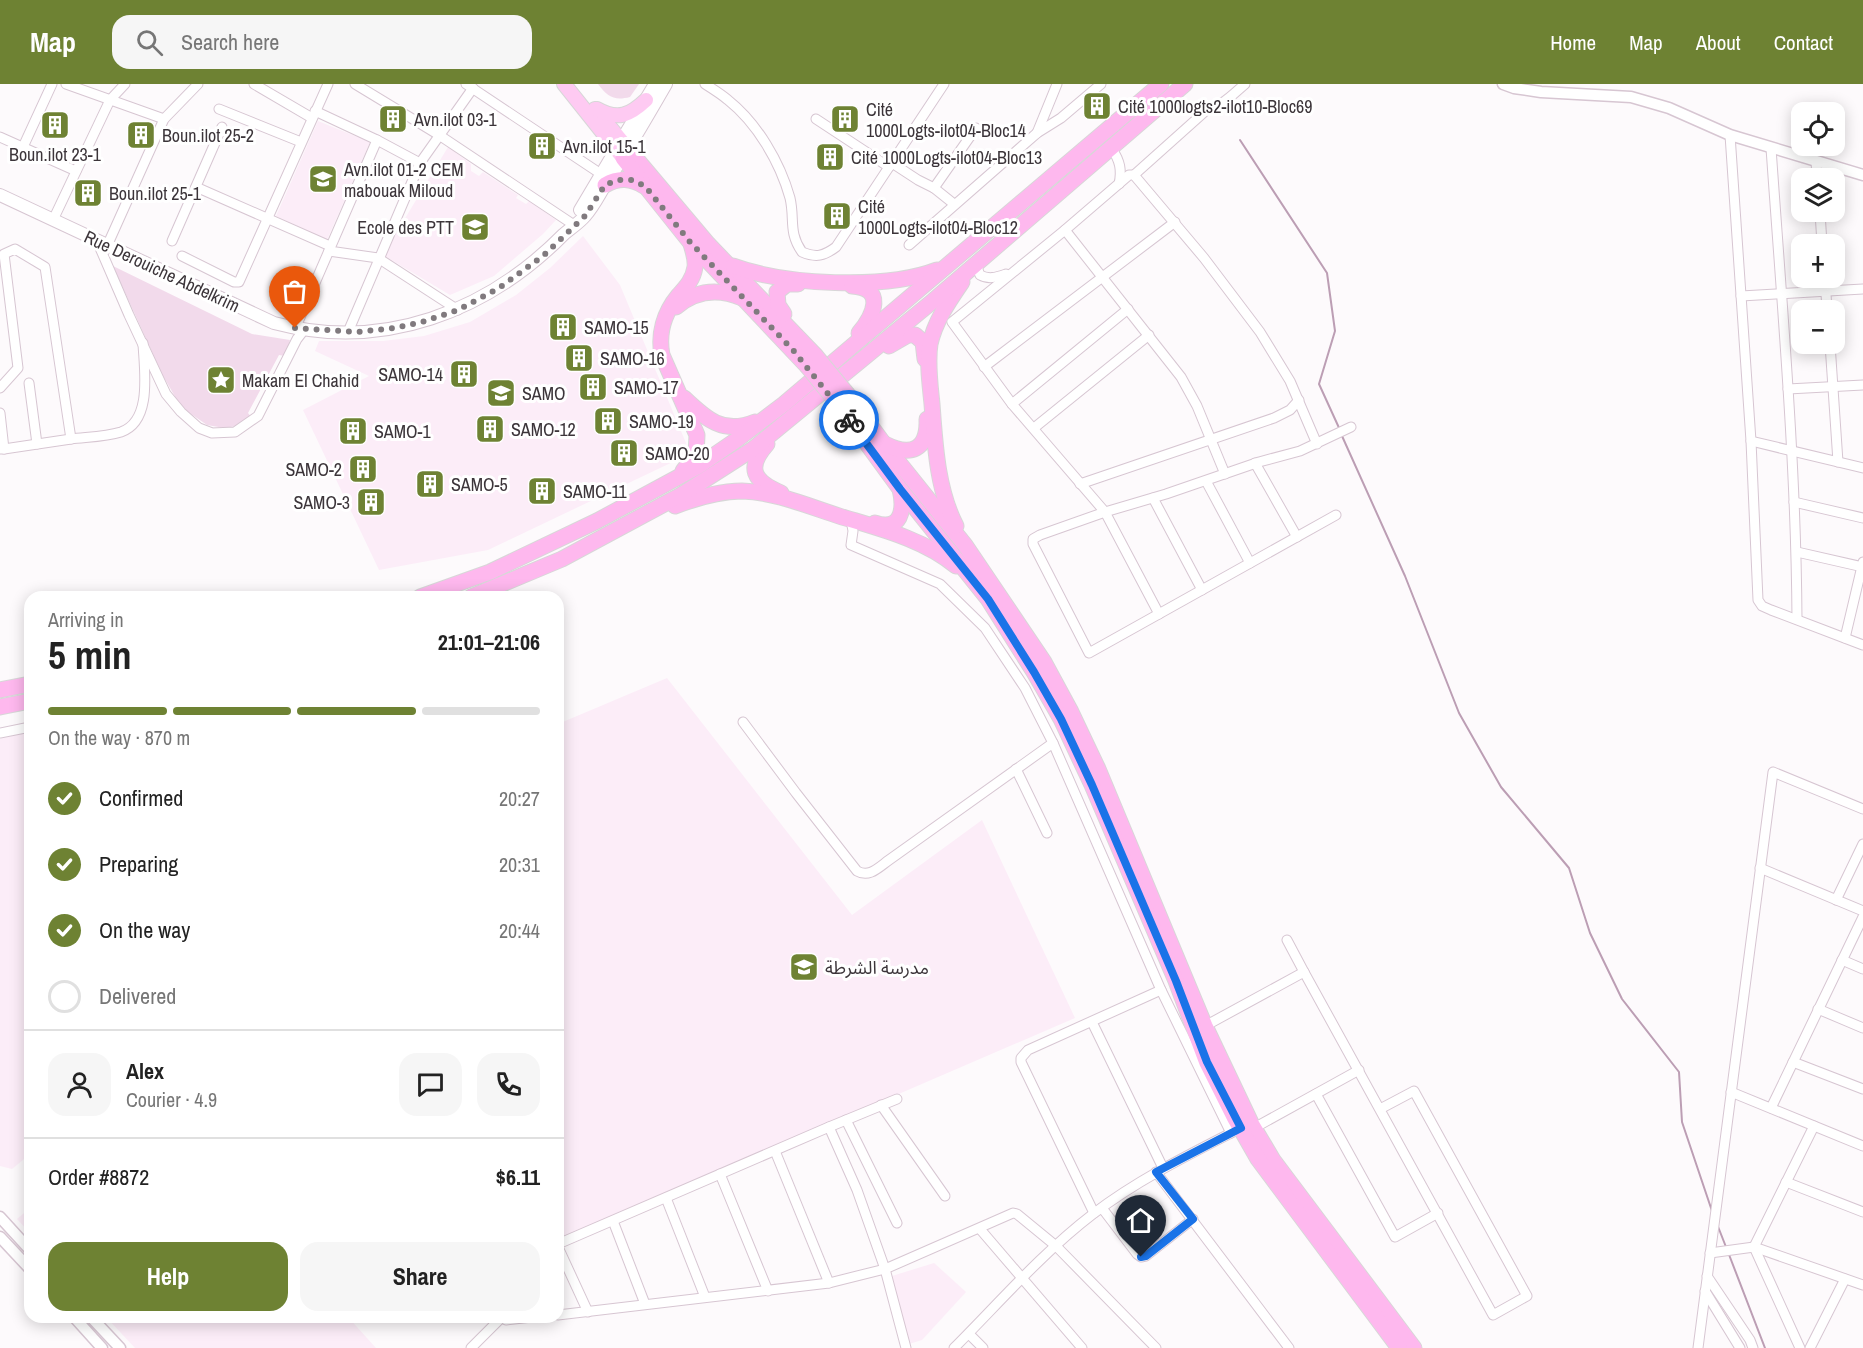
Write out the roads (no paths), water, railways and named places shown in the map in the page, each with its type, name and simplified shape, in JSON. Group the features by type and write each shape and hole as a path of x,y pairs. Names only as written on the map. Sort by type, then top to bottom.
{"highway":[{"path":"437,591 490,572 597,521 677,477 735,441 840,356 1161,84"},
{"path":"485,591 562,559 634,521 681,495 753,449 1112,149 1185,84"},
{"path":"622,149 645,186 690,242 746,300 811,361 884,444 965,545 1020,625 1070,710 1098,769 1205,1026 1232,1085 1242,1130 1273,1160 1414,1348"},
{"path":"622,149 726,264 799,337"},
{"path":"603,180 611,182 632,180 645,186"},
{"path":"677,477 691,462 697,445 693,424 662,355 660,343 661,331 667,315 693,276 695,260 690,242"},
{"path":"965,545 950,515 941,477 935,441 929,362 930,344 942,312 978,260"},
{"path":"726,264 754,274 780,278 876,282 902,280 948,265"},
{"path":"811,361 799,337 778,305 777,292 787,284 859,287 871,293 874,300 873,313 840,356"},
{"path":"667,315 684,301 705,292 721,291 746,300"},
{"path":"848,371 908,335 918,336 922,342 927,394 926,436 921,444 910,451 896,450 884,444"},
{"path":"681,396 706,418 725,426 740,427 766,418"},
{"path":"843,399 900,489 974,581 1006,625 1061,719 1092,785 1171,970 1207,1062 1242,1130 1258,1159 1399,1348"},
{"path":"792,417 757,459 756,476 765,485 781,493 886,526 897,521 902,510 900,489"},
{"path":"634,521 690,500 743,491 798,502 914,542 947,559 974,581"},
{"path":"0,690 24,685"},
{"path":"0,707 24,702"}],"main road":[{"path":"564,84 622,149"},
{"path":"575,84 594,106 622,149"},
{"path":"622,149 655,84"},
{"path":"622,149 666,84"},
{"path":"594,106 604,113 622,116 630,113 646,100"},
{"name":"Rue Derouiche Abdelkrim","path":"0,195 274,323 300,329 348,332 395,328 458,310 519,275 543,256 585,216 622,149"}],"street":[{"path":"23,147 52,84"},
{"path":"66,84 164,119"},
{"path":"53,220 110,100 125,84"},
{"path":"198,84 164,119 102,243 142,344 166,394 199,428 212,433 235,432 258,416 297,339 329,248 376,140"},
{"path":"254,84 313,114 376,140 420,163"},
{"path":"182,256 234,282 239,282 328,84"},
{"path":"355,84 439,135 574,225"},
{"path":"705,84 729,100 765,144 780,172 790,200 794,239 801,252 816,256 826,254 836,248 944,84"},
{"path":"1037,134 1056,84"},
{"path":"909,245 1037,134 1061,118 1101,84"},
{"path":"1159,614 1105,512 1011,404 952,322 1129,175 1134,175 1210,107 1221,103 1245,84"},
{"path":"1503,84 1542,92 1631,97 1669,108 1730,135 1863,175"},
{"path":"348,332 420,163 470,86 603,180"},
{"path":"1164,103 1210,107"},
{"path":"219,109 301,142"},
{"path":"816,119 891,165 934,188 954,204"},
{"path":"172,241 222,127"},
{"path":"934,188 976,128"},
{"path":"1730,135 1751,441 1758,600 1762,606 1863,645"},
{"path":"0,137 76,171"},
{"path":"1771,148 1792,451 1797,552 1797,619"},
{"path":"1112,149 1122,173 1119,184"},
{"path":"1816,161 1816,168"},
{"path":"1134,175 1175,222 1260,332 1290,381 1317,444"},
{"path":"196,187 268,218 329,248 378,258 458,310"},
{"path":"984,367 1175,222"},
{"path":"1065,230 1170,360 1191,392 1225,474"},
{"path":"0,388 18,368 4,254 15,249 45,267 71,440"},
{"path":"978,260 978,270 983,277 994,278 1011,273"},
{"path":"1826,288 1826,300"},
{"path":"1741,296 1863,289"},
{"path":"1011,404 1128,309"},
{"path":"1034,428 1149,335"},
{"path":"0,413 2,449 124,431 134,424 145,398 142,344"},
{"path":"1831,354 1838,462"},
{"path":"29,383 37,444"},
{"path":"1788,389 1863,385"},
{"path":"1080,484 1274,418 1290,410 1299,400"},
{"path":"1336,515 1089,653 1033,544 1033,539 1040,535 1255,463 1300,451 1351,427"},
{"path":"1751,441 1863,468"},
{"path":"1255,463 1297,537"},
{"path":"1206,481 1250,563"},
{"path":"1154,498 1202,590"},
{"path":"1794,502 1863,518"},
{"path":"851,520 851,545 940,585 985,628 1025,688 1053,743 1161,990 1242,1130"},
{"path":"1797,552 1863,565 1845,638"},
{"path":"743,722 796,794 857,871 864,875 869,874 1053,743"},
{"path":"0,733 24,728"},
{"path":"1016,769 1047,833"},
{"path":"1698,1348 1773,772 1863,809"},
{"path":"1836,900 1862,851"},
{"path":"1760,868 1863,911"},
{"path":"1771,1108 1863,917"},
{"path":"1287,940 1437,1213 1494,1315 1527,1296 1414,1090 1380,1109"},
{"path":"1842,960 1863,969"},
{"path":"1205,1026 1304,972"},
{"path":"1161,990 1028,1050 1021,1058 1021,1062 1098,1211 1137,1254 1141,1257 1146,1256 1193,1219"},
{"path":"1818,1009 1863,1028"},
{"path":"1092,1022 1160,1170 1193,1219 1289,1348"},
{"path":"1793,1062 1863,1089"},
{"path":"954,1348 1056,1246 1098,1211 1160,1170 1316,1094 1359,1070"},
{"path":"1731,1092 1863,1146"},
{"path":"1316,1094 1395,1237 1437,1213"},
{"path":"564,1243 897,1099"},
{"path":"881,1105 945,1196"},
{"path":"846,1120 897,1223"},
{"path":"1754,1247 1814,1126"},
{"path":"829,1127 857,1190 885,1269 906,1348"},
{"path":"775,1151 829,1282"},
{"path":"720,1174 768,1291"},
{"path":"1786,1182 1863,1212"},
{"path":"666,1198 705,1297"},
{"path":"564,1314 829,1282 885,1269 1013,1213 1056,1246 1155,1348"},
{"path":"0,1217 24,1243"},
{"path":"613,1221 645,1304"},
{"path":"980,1229 1082,1348"},
{"path":"0,1237 24,1263"},
{"path":"1710,1253 1754,1247 1863,1285"},
{"path":"1754,1247 1800,1348"},
{"path":"564,1259 588,1312"},
{"path":"1707,1276 1753,1348"},
{"path":"1810,1348 1845,1279"},
{"path":"1705,1291 1740,1348"},
{"path":"79,1323 102,1348"},
{"path":"97,1323 120,1348"},
{"path":"471,1348 495,1323"},
{"path":"969,1334 983,1348"}],"waterway":[{"path":"1240,140 1327,273 1335,331 1319,384 1340,430"},
{"path":"1342,436 1405,576 1459,713 1501,787 1569,868 1590,933 1622,999 1679,1072 1682,1122 1712,1211"},
{"path":"1717,1224 1726,1247"},
{"path":"1728,1252 1765,1348"}],"place":[{"name":"Cité 1000logts2-ilot10-Bloc69","path":"1097,106"},
{"name":"Avn.ilot 03-1","path":"393,119"},
{"name":"Cité 1000Logts-ilot04-Bloc14","path":"845,119"},
{"name":"Boun.ilot 23-1","path":"55,125"},
{"name":"Boun.ilot 25-2","path":"141,135"},
{"name":"Avn.ilot 15-1","path":"542,146"},
{"name":"Cité 1000Logts-ilot04-Bloc13","path":"830,157"},
{"name":"Avn.ilot 01-2 CEM mabouak Miloud","path":"323,179"},
{"name":"Boun.ilot 25-1","path":"88,193"},
{"name":"Cité 1000Logts-ilot04-Bloc12","path":"837,216"},
{"name":"Ecole des PTT","path":"475,227"},
{"name":"SAMO-15","path":"563,327"},
{"name":"SAMO-16","path":"579,358"},
{"name":"SAMO-14","path":"464,374"},
{"name":"Makam El Chahid","path":"221,380"},
{"name":"SAMO-17","path":"593,387"},
{"name":"SAMO","path":"501,393"},
{"name":"SAMO-19","path":"608,421"},
{"name":"SAMO-12","path":"490,429"},
{"name":"SAMO-1","path":"353,431"},
{"name":"SAMO-20","path":"624,453"},
{"name":"SAMO-2","path":"363,469"},
{"name":"SAMO-5","path":"430,484"},
{"name":"SAMO-11","path":"542,491"},
{"name":"SAMO-3","path":"371,502"},
{"name":"مدرسة الشرطة","path":"804,967"}]}
